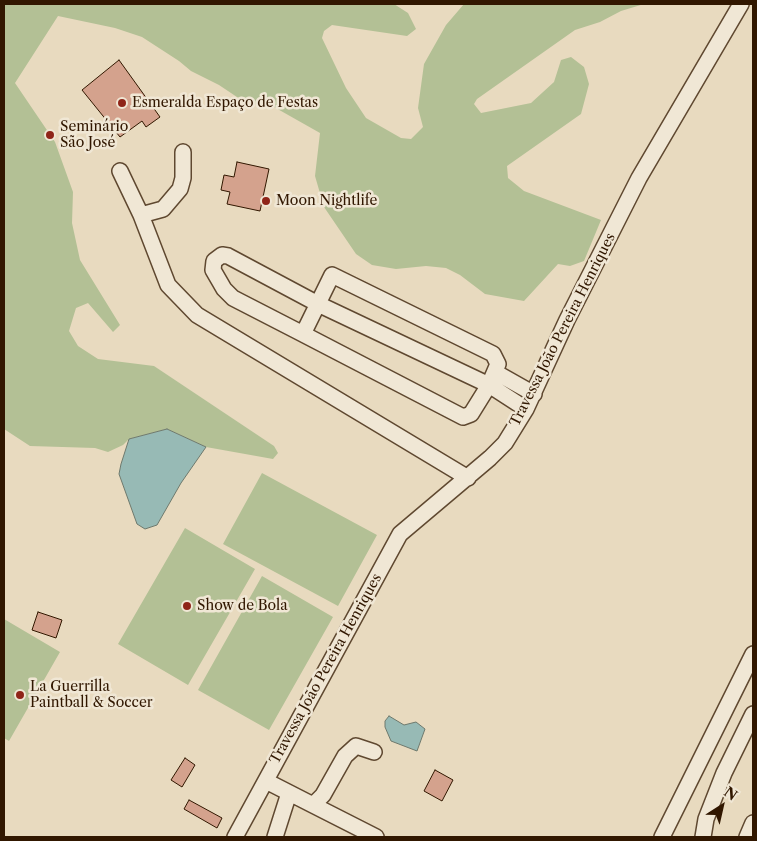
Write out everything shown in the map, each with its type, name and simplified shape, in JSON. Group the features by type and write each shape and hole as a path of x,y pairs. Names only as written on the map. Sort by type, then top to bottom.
{"street":[{"name":"Travessa João Pereira Henriques","path":"235,837 400,534 468,478 505,443 526,409 567,320 639,178 741,4"},
{"path":"141,215 163,209 180,189 183,178 183,152"},
{"path":"120,171 141,215 168,285 196,315 468,478"},
{"path":"303,334 318,304 330,278 336,275 494,354 498,364 492,378 471,414 463,417 233,298 224,289 212,270 214,260 222,255 228,256 318,304 492,378 534,394"},
{"path":"492,378 526,409"},
{"path":"662,837 753,654"},
{"path":"703,837 706,819 724,773 753,714"},
{"path":"313,805 323,795 345,756 356,746 374,752"},
{"path":"266,781 376,837"},
{"path":"275,837 289,794"},
{"path":"747,837 753,823"}],"green space":[{"path":"4,4 394,4 408,13 416,29 407,36 332,25 324,31 322,38 346,88 366,118 401,138 411,139 423,127 418,108 424,64 446,25 464,4 644,4 621,11 600,22 575,30 477,99 474,104 481,113 531,103 554,82 561,60 571,57 584,67 589,84 581,114 507,166 508,178 524,191 601,220 584,261 570,266 558,264 524,301 485,294 460,275 446,268 426,266 396,269 372,265 356,254 324,207 315,176 320,133 274,107 251,104 237,97 219,85 191,71 142,37 115,28 58,16 15,83 55,142 73,192 72,223 80,260 120,325 113,332 88,303 76,308 69,331 78,346 98,359 154,366 274,446 278,453 273,459 206,447 167,429 129,439 123,445 108,452 95,448 30,446 4,429"},
{"path":"262,473 377,535 338,606 223,544"},
{"name":"Show de Bola","path":"185,528 255,569 188,685 118,644"},
{"path":"262,576 333,617 269,730 198,690"},
{"name":"La Guerrilla Paintball & Soccer","path":"4,619 60,652 9,741 4,738"}],"water":[{"path":"167,429 206,447 181,483 157,525 145,529 137,524 119,474 121,464 129,439"},
{"path":"389,716 404,725 416,722 425,729 417,751 391,741 385,727 385,721"}],"building":[{"name":"Esmeralda Espaço de Festas","path":"119,60 160,117 146,127 142,121 120,137 82,90"},
{"path":"237,162 269,169 260,211 227,204 230,192 221,190 224,175 234,177"},
{"path":"38,612 62,620 56,638 32,630"},
{"path":"185,758 195,765 182,787 171,780"},
{"path":"435,770 453,780 442,801 424,791"},
{"path":"189,800 222,818 217,828 184,809"}],"place":[{"name":"Esmeralda Espaço de Festas","path":"122,103"},
{"name":"Seminário São José","path":"50,135"},
{"name":"Moon Nightlife","path":"266,201"},
{"name":"Show de Bola","path":"187,606"},
{"name":"La Guerrilla Paintball & Soccer","path":"20,695"}]}
